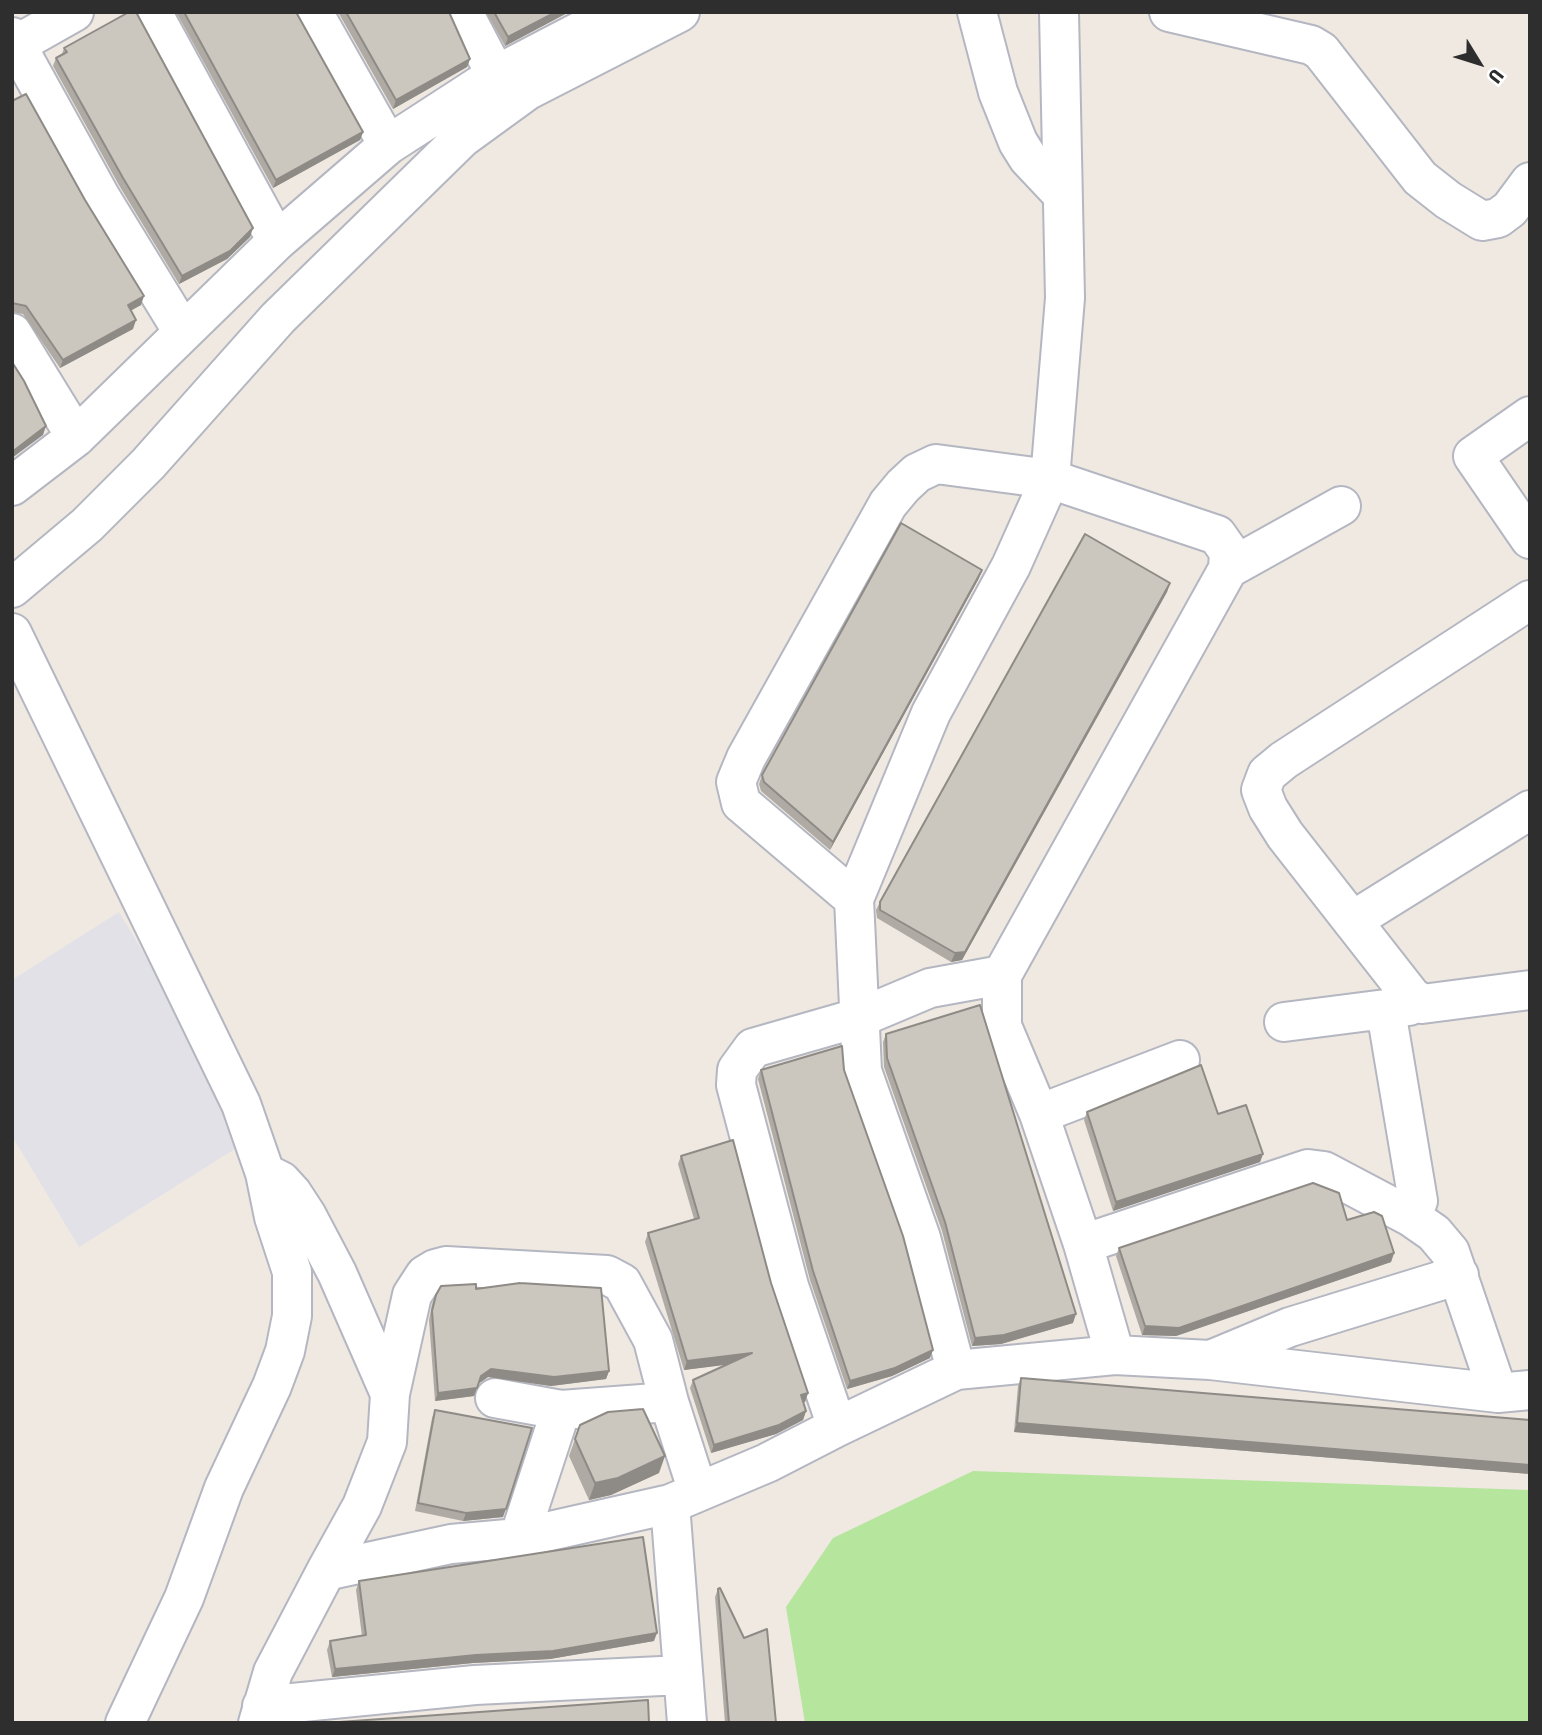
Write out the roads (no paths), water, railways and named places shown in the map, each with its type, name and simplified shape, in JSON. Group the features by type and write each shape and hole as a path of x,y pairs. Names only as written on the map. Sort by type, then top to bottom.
{"street":[{"path":"74,12 14,43 102,198 183,332"},
{"path":"152,12 277,241"},
{"path":"313,12 388,145"},
{"path":"463,12 496,75"},
{"path":"12,486 76,437 277,241 388,145 496,75 617,12"},
{"path":"12,588 87,525 148,464 278,318 462,138 528,90 680,12"},
{"path":"977,12 998,92 1018,142 1027,158 1060,192"},
{"path":"957,1370 921,1238 862,1071 854,899 931,713 1012,566 1050,479 1065,298 1060,192 1059,12"},
{"path":"1169,12 1311,45 1321,51 1420,178 1448,200 1482,221 1498,218 1510,209 1530,181"},
{"path":"12,334 76,437"},
{"path":"1530,416 1473,456 1530,539"},
{"path":"854,899 741,803 736,782 746,758 888,504 902,486 918,473 936,464 1050,479 1217,535 1229,552 1228,569 1002,975 1002,1026 1039,1114 1083,1244 1115,1355"},
{"path":"1228,569 1341,506"},
{"path":"1418,1201 1404,1008 1411,996 1268,808 1261,790 1268,774 1284,760 1530,600"},
{"path":"12,633 241,1104 265,1173 274,1217 292,1272 292,1316 285,1351 272,1386 224,1488 184,1598 125,1723"},
{"path":"1352,921 1530,810"},
{"path":"836,1427 789,1286 736,1085 737,1070 753,1048 861,1017 930,988 1002,975"},
{"path":"1284,1022 1530,990"},
{"path":"1039,1114 1180,1060"},
{"path":"1083,1244 1308,1169 1324,1171 1358,1186 1434,1233 1450,1252 1514,1391"},
{"path":"265,1173 281,1181 292,1192 307,1216 337,1273 390,1394"},
{"path":"682,1675 475,1685 260,1714 273,1672 362,1506 387,1442 390,1394 412,1295 425,1275 446,1266 607,1275 622,1283 653,1339 669,1402 684,1498 682,1675 687,1723"},
{"path":"1210,1360 1290,1327 1459,1275"},
{"path":"326,1571 451,1544 519,1538 684,1498 767,1463 957,1370 1115,1355 1210,1360 1514,1391"},
{"path":"495,1398 561,1410 669,1402"},
{"path":"519,1538 561,1410"}]}
